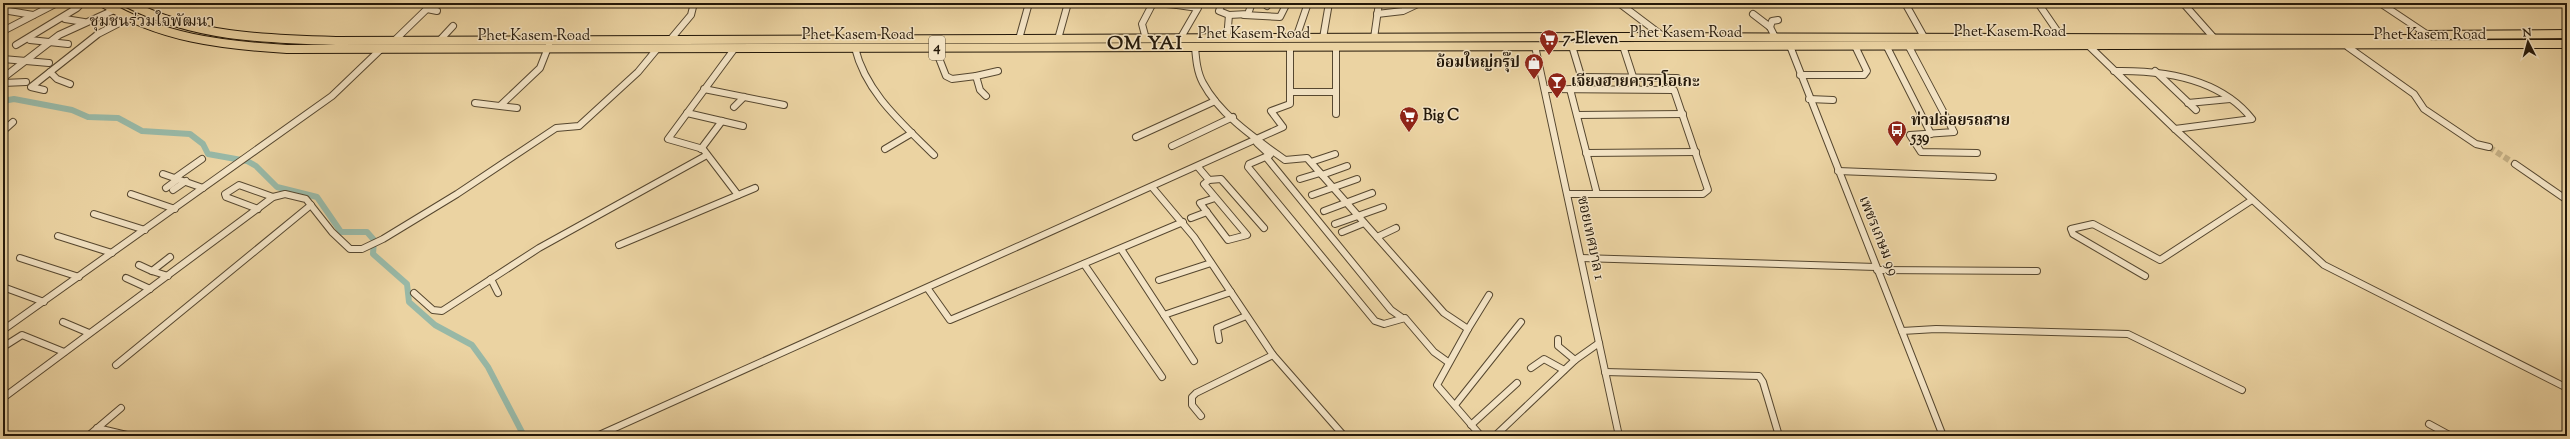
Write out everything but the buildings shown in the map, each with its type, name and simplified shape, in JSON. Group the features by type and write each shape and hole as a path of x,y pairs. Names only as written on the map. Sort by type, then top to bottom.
{"main road":[{"name":"Phet Kasem Road","path":"103,3 129,18 177,35 234,45 287,49 380,50 2567,44"},
{"name":"Phet Kasem Road","path":"127,3 150,15 175,24 230,34 298,40 1664,37 2567,39"},
{"name":"Phet Kasem Road","path":"2304,38 2567,34"},
{"path":"1790,46 1792,37"},
{"path":"1804,37 1800,42 1808,46"},
{"path":"451,40 474,43 543,44 540,48 533,49"},
{"path":"577,40 563,44 567,46 626,46 647,49"},
{"name":"Phet Kasem Road","path":"2292,44 2348,47 2567,48"}],"street":[{"path":"3,30 57,3"},
{"path":"16,45 77,8 78,6 75,3"},
{"path":"395,40 433,3"},
{"path":"670,40 691,14 694,3"},
{"path":"1019,39 1029,3"},
{"path":"1058,39 1068,3"},
{"path":"1146,39 1142,24 1154,3 1186,5 1198,8 1180,39"},
{"path":"1222,3 1219,10 1229,15 1280,17 1287,3"},
{"path":"1244,15 1248,14 1252,3"},
{"path":"1296,38 1308,3"},
{"path":"1323,38 1329,3"},
{"path":"1374,38 1379,3"},
{"path":"1377,14 1402,11 1420,3"},
{"path":"1619,3 1664,37"},
{"path":"1904,3 1924,37"},
{"path":"2038,3 2062,38"},
{"path":"2183,3 2214,38"},
{"path":"2380,3 2428,35"},
{"path":"427,9 437,11"},
{"path":"3,10 33,15"},
{"path":"3,78 66,32 84,22 114,10"},
{"path":"1753,14 1770,27 1775,37"},
{"path":"1227,38 1229,15"},
{"path":"44,90 31,87 98,34 129,18"},
{"path":"65,19 84,22"},
{"path":"1770,27 1772,21 1778,20"},
{"path":"440,40 453,26"},
{"path":"30,40 68,44"},
{"path":"501,105 540,68 552,40"},
{"path":"1886,45 1931,134"},
{"path":"1908,45 1954,132 1910,134 1921,152 1977,153"},
{"path":"2088,45 2175,129 2252,200 2309,252 2334,271 2567,388"},
{"name":"ซอยเทศบาล 1","path":"1535,46 1546,89 1619,436"},
{"path":"1572,46 1585,89"},
{"path":"1623,46 1637,89"},
{"name":"เพชรเกษม 99","path":"1790,46 1809,99 1943,436"},
{"path":"1800,74 1864,75 1867,71 1855,46"},
{"path":"1195,47 1196,64 1202,82 1215,102 1233,117 1270,155 1249,164 1248,167 1375,322 1384,324 1401,317"},
{"path":"597,436 928,289 1283,127 1282,123 1271,111 1289,106 1291,92 1290,47"},
{"path":"1336,47 1336,114"},
{"path":"2348,47 2414,94 2424,108 2476,144 2489,146"},
{"path":"735,48 668,140 701,149 738,195"},
{"path":"855,48 863,73 885,104 934,155"},
{"path":"935,48 947,78 976,76 998,72"},
{"path":"3,398 273,197 285,194 306,199 327,228 350,249 362,249 380,241 492,172 556,128 579,126 638,72 657,49"},
{"path":"4,327 44,302 204,188 235,163 332,96 360,71 380,50"},
{"path":"3,60 48,63"},
{"path":"2114,71 2155,71 2209,87 2230,99 2251,117 2251,120 2175,129"},
{"path":"2155,71 2196,110"},
{"path":"50,72 57,79 70,84"},
{"path":"976,76 984,94"},
{"path":"1582,77 1677,78"},
{"path":"3,83 26,82"},
{"path":"704,89 784,105"},
{"path":"1546,89 1674,90 1696,152 1707,193 1568,194"},
{"path":"1570,89 1597,194"},
{"path":"1291,92 1336,92"},
{"path":"734,107 744,97"},
{"path":"1809,99 1833,100"},
{"path":"2188,103 2230,99"},
{"path":"1136,137 1215,102"},
{"path":"475,103 517,108"},
{"path":"687,113 743,126"},
{"path":"1577,114 1683,114"},
{"path":"1172,146 1233,117"},
{"path":"701,149 722,121"},
{"path":"3,131 9,128 13,122"},
{"path":"885,149 912,132"},
{"path":"1255,140 1285,160 1304,157 1310,162 1449,318 1468,329"},
{"path":"1586,153 1696,152"},
{"path":"1310,162 1335,154"},
{"path":"414,293 434,310 442,311 558,237 707,155"},
{"path":"1266,157 1391,310 1406,319 1434,352 1448,362"},
{"path":"166,188 202,159"},
{"path":"2515,164 2567,200"},
{"path":"1300,179 1347,166"},
{"path":"1198,167 1209,180"},
{"path":"1838,171 1993,177"},
{"path":"163,174 204,188"},
{"path":"1215,198 1200,204 1228,240 1247,235 1204,184 1209,180 1221,179 1264,228"},
{"path":"1312,195 1357,179"},
{"path":"173,190 186,182"},
{"path":"258,208 224,196 239,185 273,197"},
{"path":"1152,187 1183,222 1273,355 1344,436"},
{"path":"619,245 755,188"},
{"path":"1324,211 1372,193"},
{"path":"131,194 175,209"},
{"path":"2145,276 2073,234 2071,229 2086,224 2093,224 2160,260 2252,200"},
{"path":"116,365 260,245 311,205"},
{"path":"1335,224 1383,207"},
{"path":"1191,218 1207,212"},
{"path":"94,214 145,230"},
{"path":"928,289 950,320 1183,222"},
{"path":"1342,232 1364,223"},
{"path":"1377,237 1396,228"},
{"path":"58,236 112,253"},
{"path":"1121,248 1194,361"},
{"path":"152,271 170,257"},
{"path":"20,258 79,277"},
{"path":"1581,258 1876,268 2037,271"},
{"path":"1159,280 1211,263"},
{"path":"1084,264 1162,377"},
{"path":"139,265 168,276"},
{"path":"126,278 150,289"},
{"path":"491,279 498,293"},
{"path":"3,287 44,302"},
{"path":"1164,315 1231,292"},
{"path":"1481,436 1437,385 1448,362 1489,295"},
{"path":"1219,340 1217,328 1246,316"},
{"path":"63,322 89,333"},
{"path":"1455,405 1521,322"},
{"path":"1902,331 1936,329 2128,334 2242,390"},
{"path":"3,348 22,335 64,352"},
{"path":"1558,339 1558,346 1575,360"},
{"path":"1495,436 1575,360 1599,343"},
{"path":"1201,416 1192,405 1192,397 1196,393 1273,355"},
{"path":"1531,368 1544,359 1564,370"},
{"path":"1605,372 1759,376 1763,382 1779,436"},
{"path":"1472,425 1517,383"},
{"path":"88,436 121,408"},
{"path":"2429,424 2452,436"},
{"path":"97,428 131,436"}],"waterway":[{"path":"3,101 14,99 72,110 88,117 118,118 142,131 190,134 203,144 208,154 247,161 256,166 277,187 317,197 341,232 367,232 374,240 373,254 407,284 409,302 435,325 472,345 488,367 524,436"}],"tunnel":[{"path":"2489,147 2515,164"}],"place":[{"name":"7-Eleven","path":"1549,56"},
{"name":"อ้อมใหญ่กรุ๊ป","path":"1534,80"},
{"name":"เจียงฮายคาราโอเกะ","path":"1557,99"},
{"name":"Big C","path":"1409,133"},
{"name":"ท่าปล่อยรถสาย 539","path":"1897,147"}],"district":[{"name":"ชุมชนร่วมใจพัฒนา","path":"152,22"},
{"name":"OM YAI","path":"1145,44"}]}
